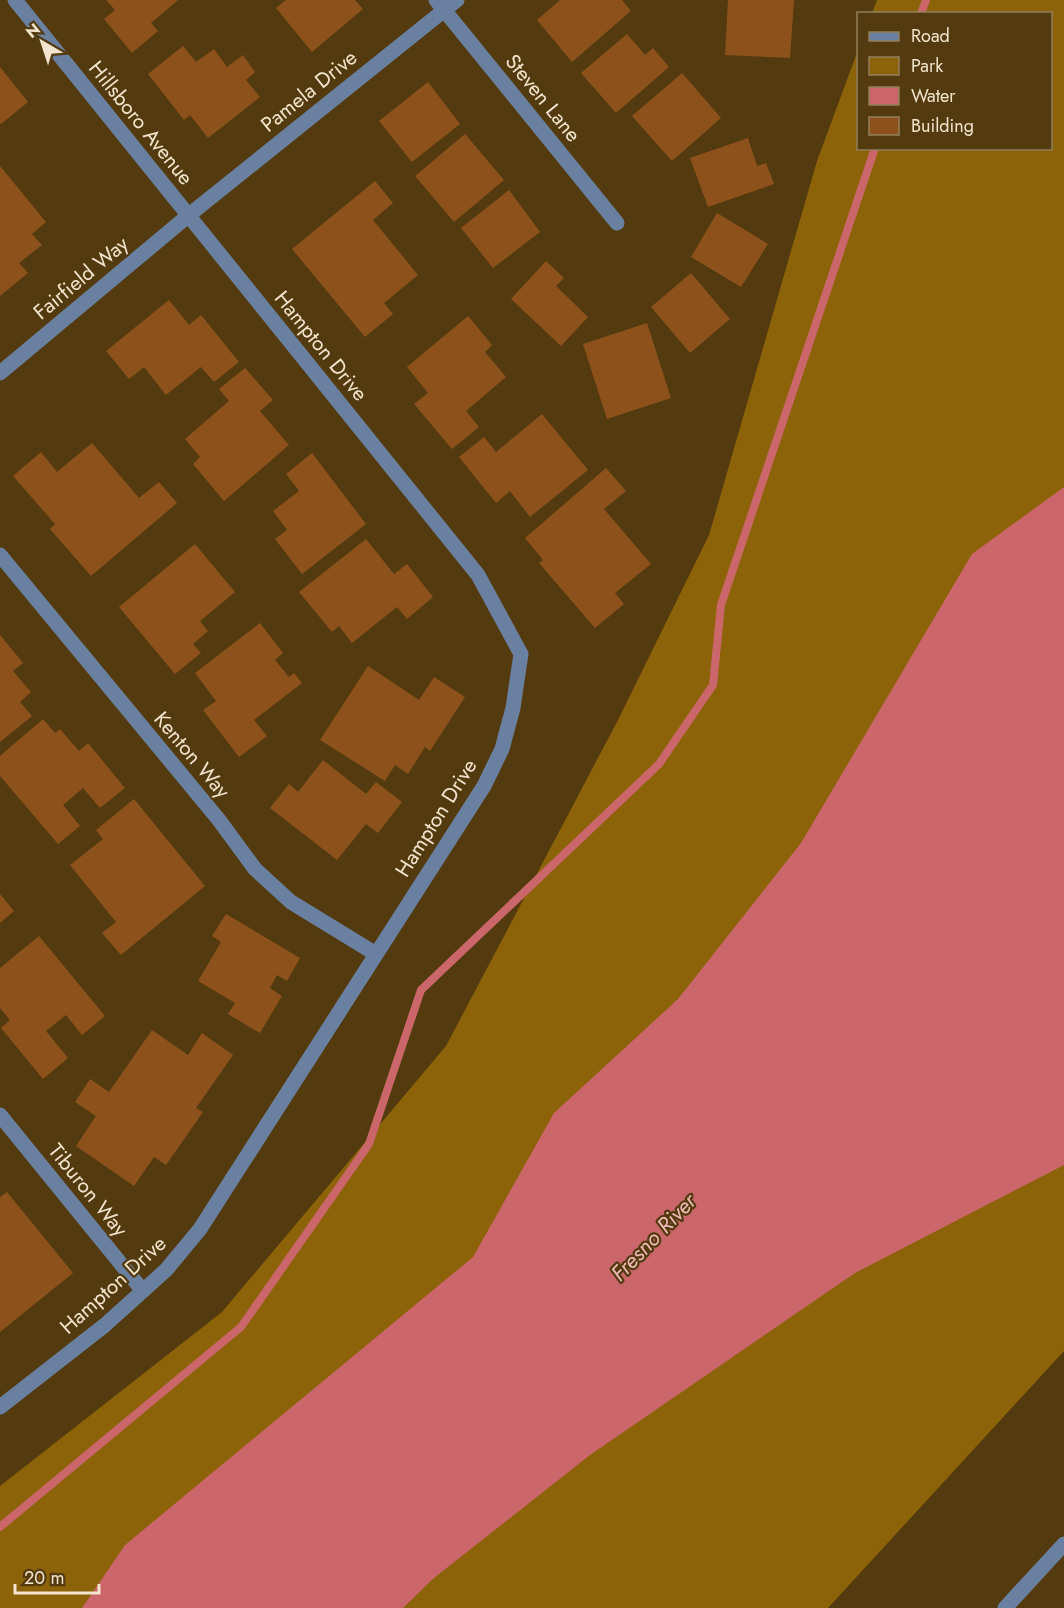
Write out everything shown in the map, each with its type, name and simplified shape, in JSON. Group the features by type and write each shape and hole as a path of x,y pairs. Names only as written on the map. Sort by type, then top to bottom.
{"street":[{"name":"Hillsboro Avenue","path":"15,0 189,215"},
{"name":"Pamela Drive","path":"189,215 440,5 457,0"},
{"name":"Steven Lane","path":"440,5 617,223"},
{"name":"Fairfield Way","path":"0,373 189,215"},
{"name":"Hampton Drive","path":"0,1407 105,1325 166,1270 200,1229 488,777 505,739 513,708 521,654 478,575 189,215"},
{"name":"Kenton Way","path":"0,555 219,820 255,869 291,902 376,954"},
{"name":"Tiburon Way","path":"0,1115 143,1290"},
{"path":"1005,1608 1064,1544"}],"green space":[{"path":"877,0 1064,0 1064,1351 828,1608 0,1608 0,1486 222,1312 446,1046 618,720 709,535 817,161 857,53 857,150 1052,150 1052,12 872,12"}],"water":[{"name":"Fresno River","path":"1064,487 1064,1165 855,1273 590,1455 434,1578 403,1608 82,1608 125,1545 473,1257 554,1113 678,999 801,843 972,554"}],"building":[{"path":"106,0 178,0 151,23 158,31 132,53 104,19 115,10"},
{"path":"286,0 355,0 363,9 312,52 276,8"},
{"path":"560,0 622,0 631,11 572,62 537,20"},
{"path":"728,0 794,0 790,58 725,55"},
{"path":"627,34 645,55 653,48 669,67 616,113 581,73"},
{"path":"183,46 196,62 214,49 227,67 243,55 255,72 246,80 260,97 208,138 190,115 184,120 148,74"},
{"path":"0,67 28,102 1,124 0,123"},
{"path":"682,73 721,118 672,161 632,116"},
{"path":"428,82 460,124 412,162 379,121"},
{"path":"465,134 504,180 454,222 415,176"},
{"path":"748,138 757,166 766,163 774,184 708,207 690,158"},
{"path":"0,166 46,222 32,234 42,245 19,263 28,273 0,296"},
{"path":"375,181 393,203 373,220 418,275 384,303 393,314 365,337 292,249"},
{"path":"509,190 540,232 493,268 461,228"},
{"path":"717,213 768,244 741,287 691,257"},
{"path":"546,261 564,278 556,286 588,317 561,346 511,299"},
{"path":"691,273 730,319 690,353 651,307"},
{"path":"169,300 189,325 201,315 239,362 214,382 201,367 166,395 144,367 129,379 106,351"},
{"path":"468,316 492,345 485,352 506,377 466,411 479,427 452,449 414,404 428,393 407,367"},
{"path":"647,323 671,398 607,419 583,344"},
{"path":"245,368 273,400 260,411 289,445 224,501 193,464 200,457 185,439 229,401 219,389"},
{"path":"542,414 588,470 530,517 510,491 496,503 459,457 484,437 496,452"},
{"path":"92,443 139,498 159,482 177,503 91,576 50,529 55,524 13,476 41,452 57,472"},
{"path":"312,453 366,524 302,574 275,539 287,530 273,511 299,491 286,474"},
{"path":"606,468 626,491 604,509 651,564 615,593 624,604 595,628 539,563 543,560 525,538"},
{"path":"366,539 394,574 407,564 433,597 407,619 397,607 352,643 339,626 332,632 299,592"},
{"path":"195,544 235,592 200,621 208,631 193,644 201,653 175,674 119,607"},
{"path":"260,623 283,653 275,660 289,677 294,673 302,683 254,720 267,736 239,757 203,710 216,701 195,673"},
{"path":"0,635 23,663 13,671 31,692 20,702 32,716 0,742"},
{"path":"368,666 419,700 434,677 465,697 430,751 425,747 408,774 395,765 385,781 320,740"},
{"path":"43,719 55,733 60,729 79,751 88,743 125,788 100,808 83,788 63,805 80,826 58,844 0,776 0,756"},
{"path":"323,760 366,794 376,782 402,802 378,833 366,824 337,860 270,808 289,784 298,792"},
{"path":"134,799 205,886 121,955 102,933 116,922 70,865 103,839 96,830"},
{"path":"0,894 14,911 0,923"},
{"path":"226,914 300,958 287,981 277,975 270,988 282,996 260,1033 228,1014 235,1003 198,981 221,942 212,936"},
{"path":"39,936 105,1016 82,1035 66,1015 46,1031 68,1058 43,1079 1,1028 10,1020 0,1008 0,968"},
{"path":"152,1030 188,1055 202,1033 233,1055 196,1108 203,1112 166,1165 154,1157 134,1186 76,1146 96,1116 75,1102 90,1079 109,1092"},
{"path":"7,1192 73,1273 0,1332 0,1197"}],"waterway":[{"path":"922,12 926,0"},
{"path":"0,1527 241,1327 369,1144 421,990 659,764 713,685 721,605 874,150"}]}
